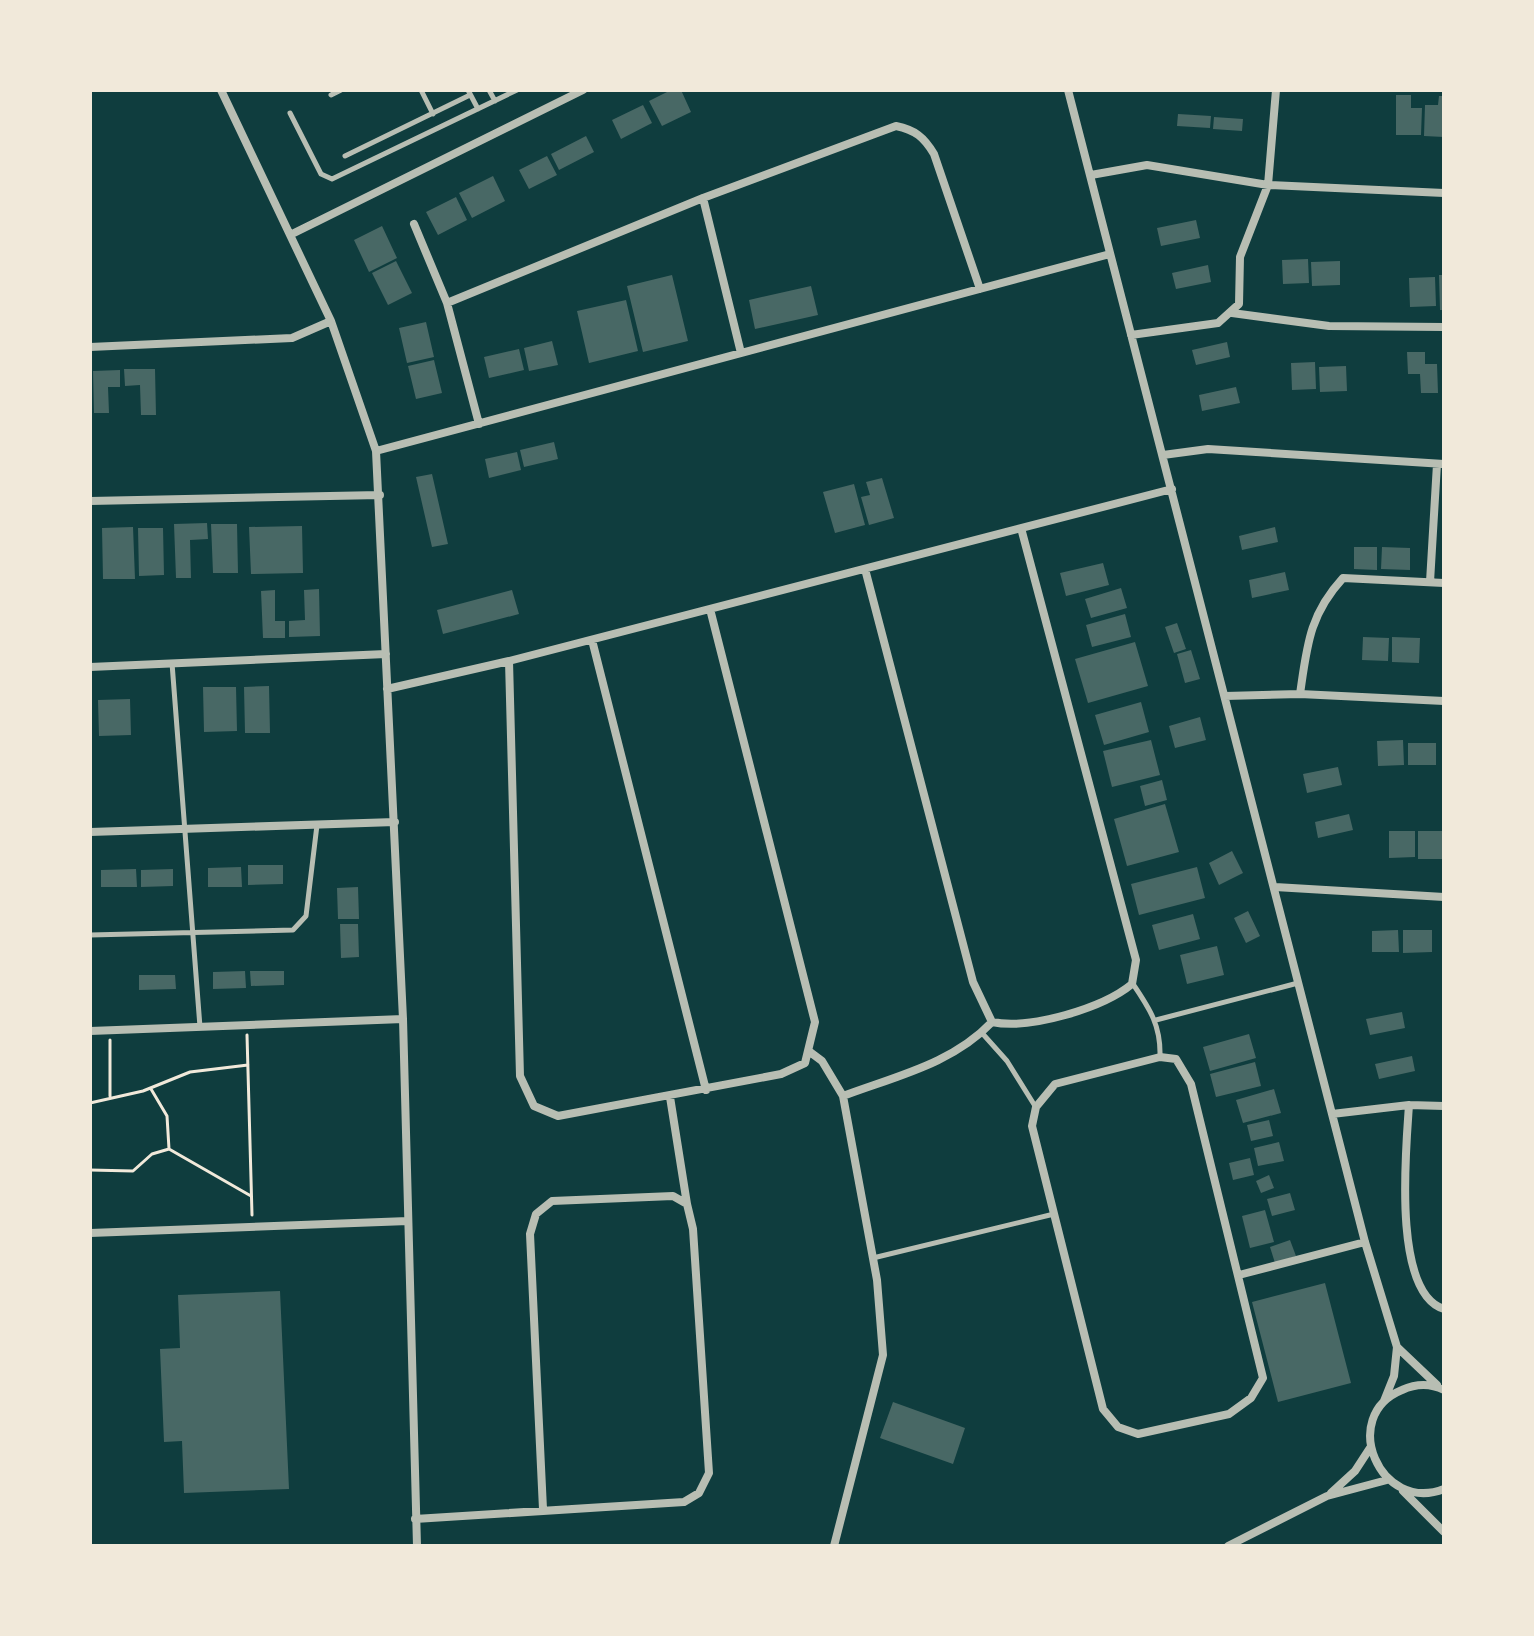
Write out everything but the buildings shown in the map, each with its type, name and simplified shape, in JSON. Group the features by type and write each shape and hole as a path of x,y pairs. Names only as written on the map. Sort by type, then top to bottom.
{"street":[{"path":"221,90 331,321 376,451 403,1019 417,1546"},
{"path":"292,234 583,90"},
{"path":"1068,90 1365,1242 1397,1347 1394,1376 1372,1423 1370,1448 1376,1465 1387,1480 1444,1532"},
{"path":"1131,335 1218,323 1239,304 1240,257 1268,185 1276,90"},
{"path":"447,303 703,198 896,126 912,130 925,140 934,154 980,289"},
{"path":"1091,175 1147,165 1268,185 1444,193"},
{"path":"703,198 741,353"},
{"path":"414,224 447,303 479,424"},
{"path":"376,451 1110,254"},
{"path":"1232,313 1329,326 1444,327"},
{"path":"90,347 292,338 331,321"},
{"path":"1163,455 1208,449 1440,464 1430,582"},
{"path":"387,689 592,640 1172,489"},
{"path":"90,501 380,495"},
{"path":"992,1022 1015,1027 1114,999 1132,984 1136,960 1021,528"},
{"path":"865,569 973,982 992,1022"},
{"path":"1300,694 1309,629 1327,595 1343,578 1444,583"},
{"path":"509,661 520,1076 534,1106 558,1116 781,1074 805,1063 815,1022 710,609"},
{"path":"592,640 706,1090"},
{"path":"90,667 386,654"},
{"path":"1225,696 1300,694 1444,701"},
{"path":"90,832 395,822"},
{"path":"1275,887 1444,897"},
{"path":"90,1031 403,1019"},
{"path":"843,1096 946,1058 982,1033 992,1022"},
{"path":"810,1052 822,1061 843,1096 873,1258 883,1355 834,1546"},
{"path":"1160,1057 1176,1059 1191,1084 1263,1378 1251,1398 1229,1414 1138,1434 1118,1427 1103,1409 1032,1126 1036,1107 1055,1084 1160,1057"},
{"path":"415,1519 684,1502 699,1493 709,1473 693,1229 670,1097"},
{"path":"1332,1114 1409,1105 1444,1106"},
{"path":"1409,1105 1403,1181 1408,1235 1418,1288 1427,1301 1444,1309"},
{"path":"543,1509 530,1234 536,1214 552,1201 673,1196 687,1204"},
{"path":"90,1233 408,1221"},
{"path":"1239,1275 1365,1242"},
{"path":"1397,1347 1442,1388"},
{"path":"1384,1401 1410,1386 1442,1388"},
{"path":"1327,1496 1355,1471 1370,1448"},
{"path":"1228,1546 1327,1496 1387,1480"},
{"path":"1399,1488 1417,1493 1444,1489"}],"lane":[{"path":"331,95 341,90"},
{"path":"421,90 433,114"},
{"path":"489,90 495,101"},
{"path":"290,113 321,174 332,179 517,90"},
{"path":"345,156 433,114 469,93 478,109"},
{"path":"172,663 200,1027"},
{"path":"90,935 293,930 306,916 317,825"},
{"path":"1156,1020 1299,982"},
{"path":"1132,984 1156,1020 1161,1035 1160,1057"},
{"path":"982,1033 1007,1061 1036,1107"},
{"path":"873,1258 1054,1214"}],"path":[{"path":"246,1025 252,1227"},
{"path":"110,1030 110,1096"},
{"path":"90,1103 151,1088 177,1075 248,1065"},
{"path":"151,1088 167,1116 169,1149"},
{"path":"90,1170 133,1171 152,1154 169,1149 251,1196"}]}
